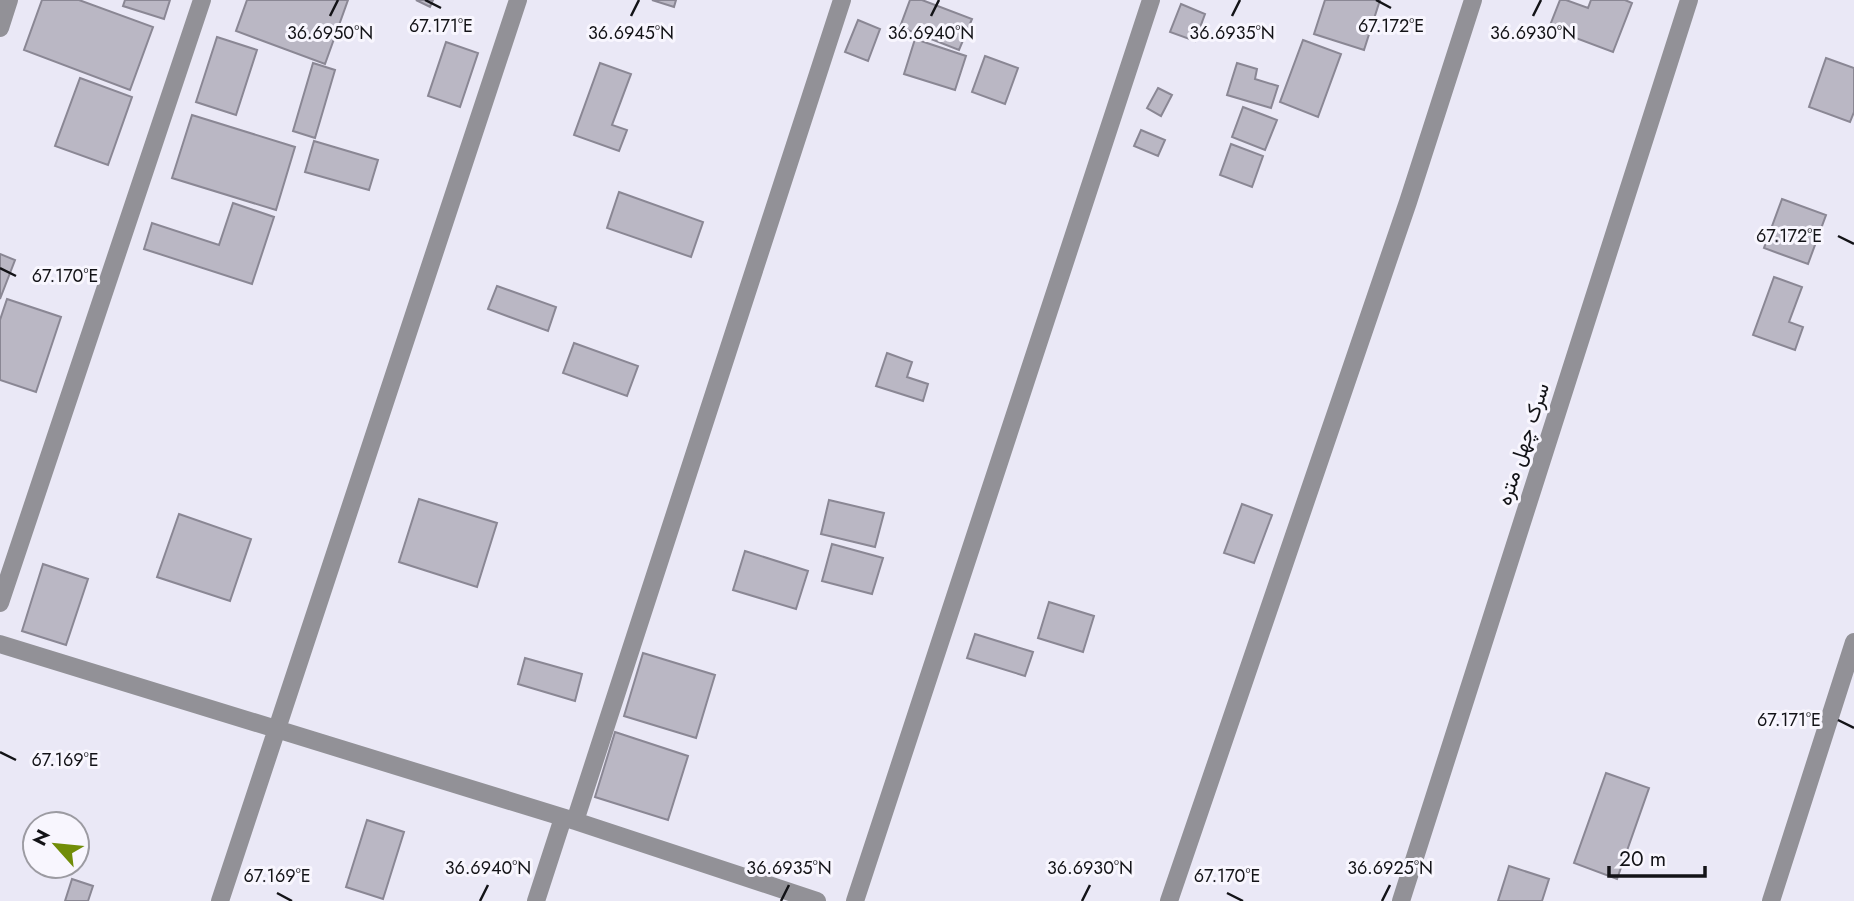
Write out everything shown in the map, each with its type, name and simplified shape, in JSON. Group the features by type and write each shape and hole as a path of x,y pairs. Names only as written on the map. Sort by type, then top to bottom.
{"street":[{"path":"0,27 9,0"},
{"path":"0,603 202,0"},
{"path":"220,901 518,0"},
{"path":"536,901 569,819 842,0"},
{"path":"855,901 1151,0"},
{"path":"1169,901 1399,229 1474,0"},
{"name":"سرک چهل متره","path":"1401,901 1689,0"},
{"path":"1771,901 1854,642"},
{"path":"0,644 569,819 817,901"}],"building":[{"path":"42,0 79,0 153,27 130,90 24,50"},
{"path":"125,0 170,0 164,19 123,6"},
{"path":"247,0 348,0 325,64 236,31"},
{"path":"416,0 433,0 430,7"},
{"path":"652,0 676,0 674,7"},
{"path":"910,0 922,0 972,19 959,50 900,27"},
{"path":"1325,0 1380,0 1364,50 1314,34"},
{"path":"1560,0 1588,8 1591,0 1625,0 1632,3 1613,52 1549,28"},
{"path":"1181,4 1205,14 1195,41 1170,32"},
{"path":"858,20 880,29 868,61 845,52"},
{"path":"217,37 257,50 236,115 196,102"},
{"path":"915,39 966,56 955,90 904,74"},
{"path":"1303,40 1341,54 1318,117 1280,102"},
{"path":"446,42 478,53 460,107 428,96"},
{"path":"985,56 1018,68 1005,104 972,92"},
{"path":"1826,58 1854,68 1854,112 1850,122 1809,107"},
{"path":"313,63 335,70 315,138 293,131"},
{"path":"600,63 631,74 612,125 627,130 619,151 574,135"},
{"path":"1237,63 1257,69 1255,79 1278,86 1271,108 1227,95"},
{"path":"80,78 132,97 108,165 55,146"},
{"path":"1158,88 1172,95 1161,116 1147,108"},
{"path":"1243,107 1277,120 1265,150 1232,137"},
{"path":"192,115 295,147 276,210 172,178"},
{"path":"1141,130 1165,140 1158,156 1134,146"},
{"path":"314,141 378,160 369,190 305,172"},
{"path":"1231,144 1263,156 1252,187 1220,175"},
{"path":"619,192 703,222 691,257 607,228"},
{"path":"1782,199 1826,215 1808,264 1764,248"},
{"path":"233,203 274,217 252,284 144,249 152,223 219,245"},
{"path":"0,254 15,260 0,299"},
{"path":"1774,277 1802,287 1789,322 1803,327 1795,350 1753,335"},
{"path":"497,286 556,307 548,331 488,309"},
{"path":"7,299 61,317 36,392 0,380 0,320"},
{"path":"574,343 638,366 627,396 563,373"},
{"path":"887,353 912,362 907,377 928,384 923,401 876,386"},
{"path":"419,499 497,523 477,587 399,562"},
{"path":"829,500 884,513 875,547 821,534"},
{"path":"1242,504 1272,515 1254,563 1224,553"},
{"path":"179,514 251,539 230,601 157,577"},
{"path":"832,544 883,558 872,594 822,581"},
{"path":"745,551 808,571 796,609 733,590"},
{"path":"43,564 88,579 66,645 22,631"},
{"path":"1049,602 1094,616 1083,652 1038,638"},
{"path":"975,634 1033,652 1025,676 967,658"},
{"path":"643,653 715,675 696,738 624,716"},
{"path":"525,658 582,674 575,701 518,684"},
{"path":"615,732 688,756 668,820 595,797"},
{"path":"1606,773 1649,788 1617,879 1574,863"},
{"path":"367,820 404,832 383,899 346,887"},
{"path":"1509,866 1549,879 1542,901 1498,901"},
{"path":"72,880 93,886 88,901 65,901"}]}
